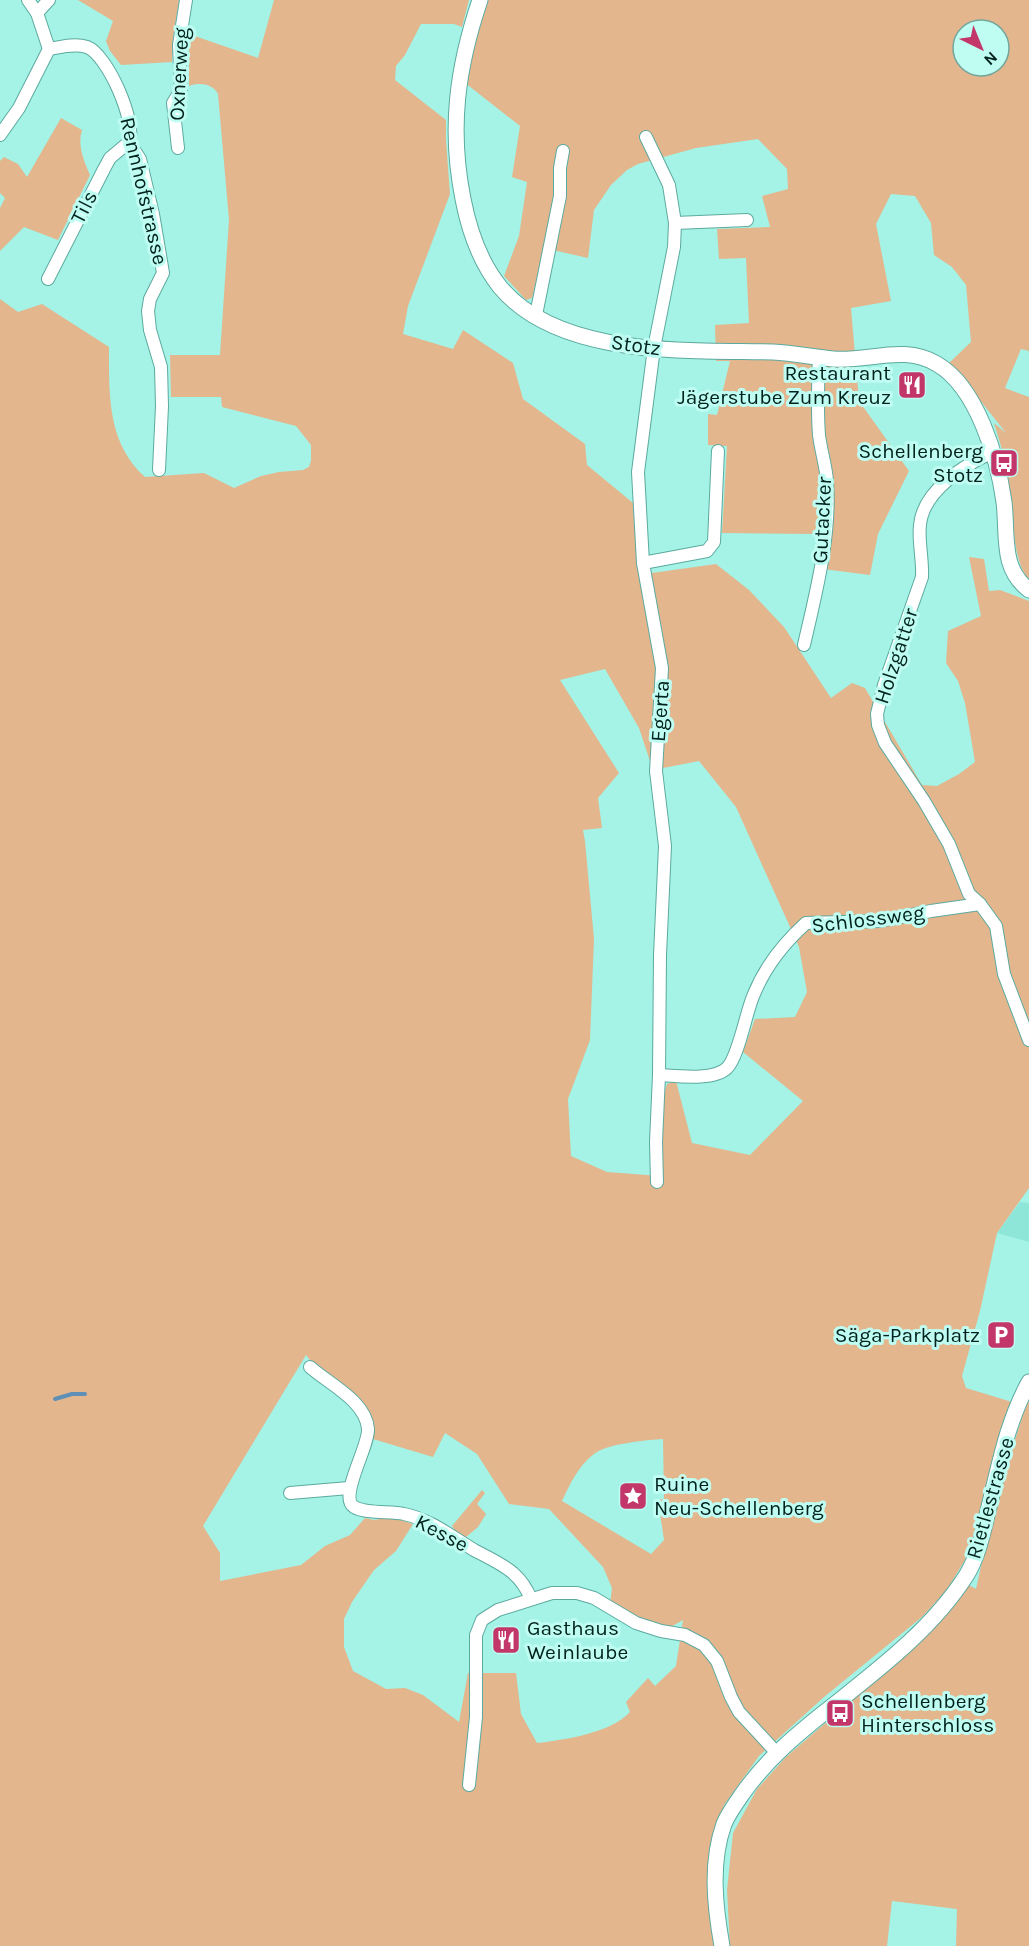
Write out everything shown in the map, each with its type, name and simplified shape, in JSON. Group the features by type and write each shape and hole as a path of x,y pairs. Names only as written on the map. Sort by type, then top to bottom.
{"street":[{"path":"0,135 19,108 49,49 37,13 28,0"},
{"path":"37,13 49,0"},
{"name":"Oxnerweg","path":"178,148 173,103 181,90 179,45 186,0"},
{"name":"Stotz","path":"480,0 466,44 457,95 455,134 459,178 471,231 488,271 507,294 534,316 572,333 608,342 691,351 777,352 848,359 894,353 911,354 940,365 964,391 980,420 993,452 1003,499 1008,561 1017,579 1029,590"},
{"name":"Rennhofstrasse","path":"49,49 78,45 88,47 99,57 117,86 130,126 132,136 129,142 140,159 153,214 163,273 150,299 148,311 150,330 161,367 159,470"},
{"name":"Egerta","path":"646,137 669,185 675,223 674,247 654,348 638,472 643,563 662,668 656,771 665,846 660,955 659,1075"},
{"name":"Tils","path":"48,279 104,169 111,158 129,142"},
{"path":"534,316 559,204 563,151"},
{"path":"675,223 747,220"},
{"name":"Gutacker","path":"804,645 822,563 826,530 827,481 817,403 819,357"},
{"path":"643,563 707,551 714,542 718,451"},
{"name":"Holzgatter","path":"980,904 969,894 949,844 881,736 877,714 884,685 922,577 923,560 919,527 922,513 939,488 950,477 972,462 993,452"},
{"path":"980,904 996,926 1004,974 1029,1040"},
{"name":"Schlossweg","path":"659,1075 711,1076 728,1068 754,992 787,940 806,923 880,921 931,910 980,904"},
{"path":"657,1182 659,1075"},
{"path":"290,1493 324,1488 349,1488 366,1442 368,1430 361,1409 310,1367"},
{"name":"Rietlestrasse","path":"722,1946 716,1910 716,1878 724,1824 752,1780 776,1752 895,1655 948,1603 968,1573 981,1541 1013,1416 1029,1382"},
{"name":"Kesse","path":"349,1488 349,1500 354,1507 414,1516 502,1565 524,1584 531,1599"},
{"path":"469,1785 476,1717 476,1635 482,1620 489,1615 552,1593 577,1593 594,1598 636,1623 661,1631 685,1635 704,1645 717,1661 730,1697 739,1712 776,1752"}],"shaded area":[{"path":"78,0 179,0 172,62 121,65 110,51 106,41 113,21"},
{"path":"274,0 469,0 462,27 454,24 421,24 405,55 396,66 395,80 446,120 450,194 408,306 403,334 453,349 463,330 513,363 523,399 585,444 587,465 633,503 637,561 652,573 716,564 749,590 784,627 831,698 852,683 865,688 922,785 937,786 975,762 965,703 958,681 946,663 948,631 981,616 969,557 984,559 989,591 1000,590 1029,601 1029,1188 997,1233 980,1311 962,1376 966,1388 1012,1402 984,1504 965,1560 946,1591 922,1617 824,1697 759,1756 724,1805 710,1872 724,1946 0,1946 0,299 18,312 42,304 109,347 110,400 117,433 123,449 145,477 204,473 234,488 261,476 303,470 309,467 311,445 296,426 222,407 221,397 171,397 170,355 220,355 229,220 218,94 206,85 189,86 189,34 258,58","holes":["605,669 639,728 653,770 699,761 736,807 799,947 807,992 795,1017 755,1019 743,1052 803,1101 750,1155 692,1143 676,1081 667,1084 664,1094 660,1176 607,1172 571,1156 568,1099 590,1040 594,939 583,830 602,828 598,798 619,773 560,680","306,1355 317,1369 360,1401 371,1417 374,1426 373,1439 433,1457 445,1433 477,1454 509,1504 549,1509 603,1567 612,1588 610,1604 647,1623 669,1628 683,1620 676,1666 655,1686 648,1678 626,1702 630,1712 622,1719 586,1734 537,1743 521,1714 516,1673 468,1673 459,1722 423,1695 405,1688 386,1689 353,1671 344,1647 344,1619 352,1602 374,1570 396,1551 413,1524 392,1517 374,1520 365,1518 350,1535 325,1546 301,1565 220,1581 220,1553 203,1526","663,1439 664,1499 658,1500 664,1540 651,1554 562,1501 579,1470 594,1454 617,1445"]},
{"path":"487,0 1029,0 1029,351 1021,349 1005,388 1029,397 1029,579 1023,571 1016,547 1007,478 1010,476 994,423 1006,433 959,374 947,365 971,342 966,285 952,267 934,255 931,223 915,196 891,194 876,224 891,301 851,308 859,401 909,471 878,534 870,575 815,568 819,534 722,533 727,446 708,445 708,414 717,415 730,361 716,361 715,325 749,323 746,258 719,259 717,229 770,227 762,196 788,189 787,169 758,139 696,148 638,164 627,170 611,185 594,210 588,258 544,248 532,298 526,300 504,276 519,236 527,182 512,177 520,126 464,82"},
{"path":"61,118 82,130 81,147 90,175 58,240 24,227 0,251 0,208 5,198 0,193 0,161 4,157 18,164 27,177"},
{"path":"1020,1202 1029,1203 1029,1242 997,1233"},
{"path":"1029,1396 1029,1946 956,1946 957,1909 892,1901 887,1946 730,1946 727,1890 733,1833 757,1789 786,1757 925,1637 967,1584 976,1589 996,1499"},
{"path":"482,1490 485,1493 477,1504 486,1514 478,1527 466,1537 467,1539 452,1532 454,1529 452,1526"}],"waterway":[{"path":"55,1399 72,1394 85,1394"}],"place":[{"name":"Restaurant Jägerstube Zum Kreuz","path":"912,385"},
{"name":"Schellenberg Stotz","path":"1004,463"},
{"name":"Säga-Parkplatz","path":"1001,1335"},
{"name":"Ruine Neu-Schellenberg","path":"633,1496"},
{"name":"Gasthaus Weinlaube","path":"506,1640"},
{"name":"Schellenberg Hinterschloss","path":"840,1713"}]}
